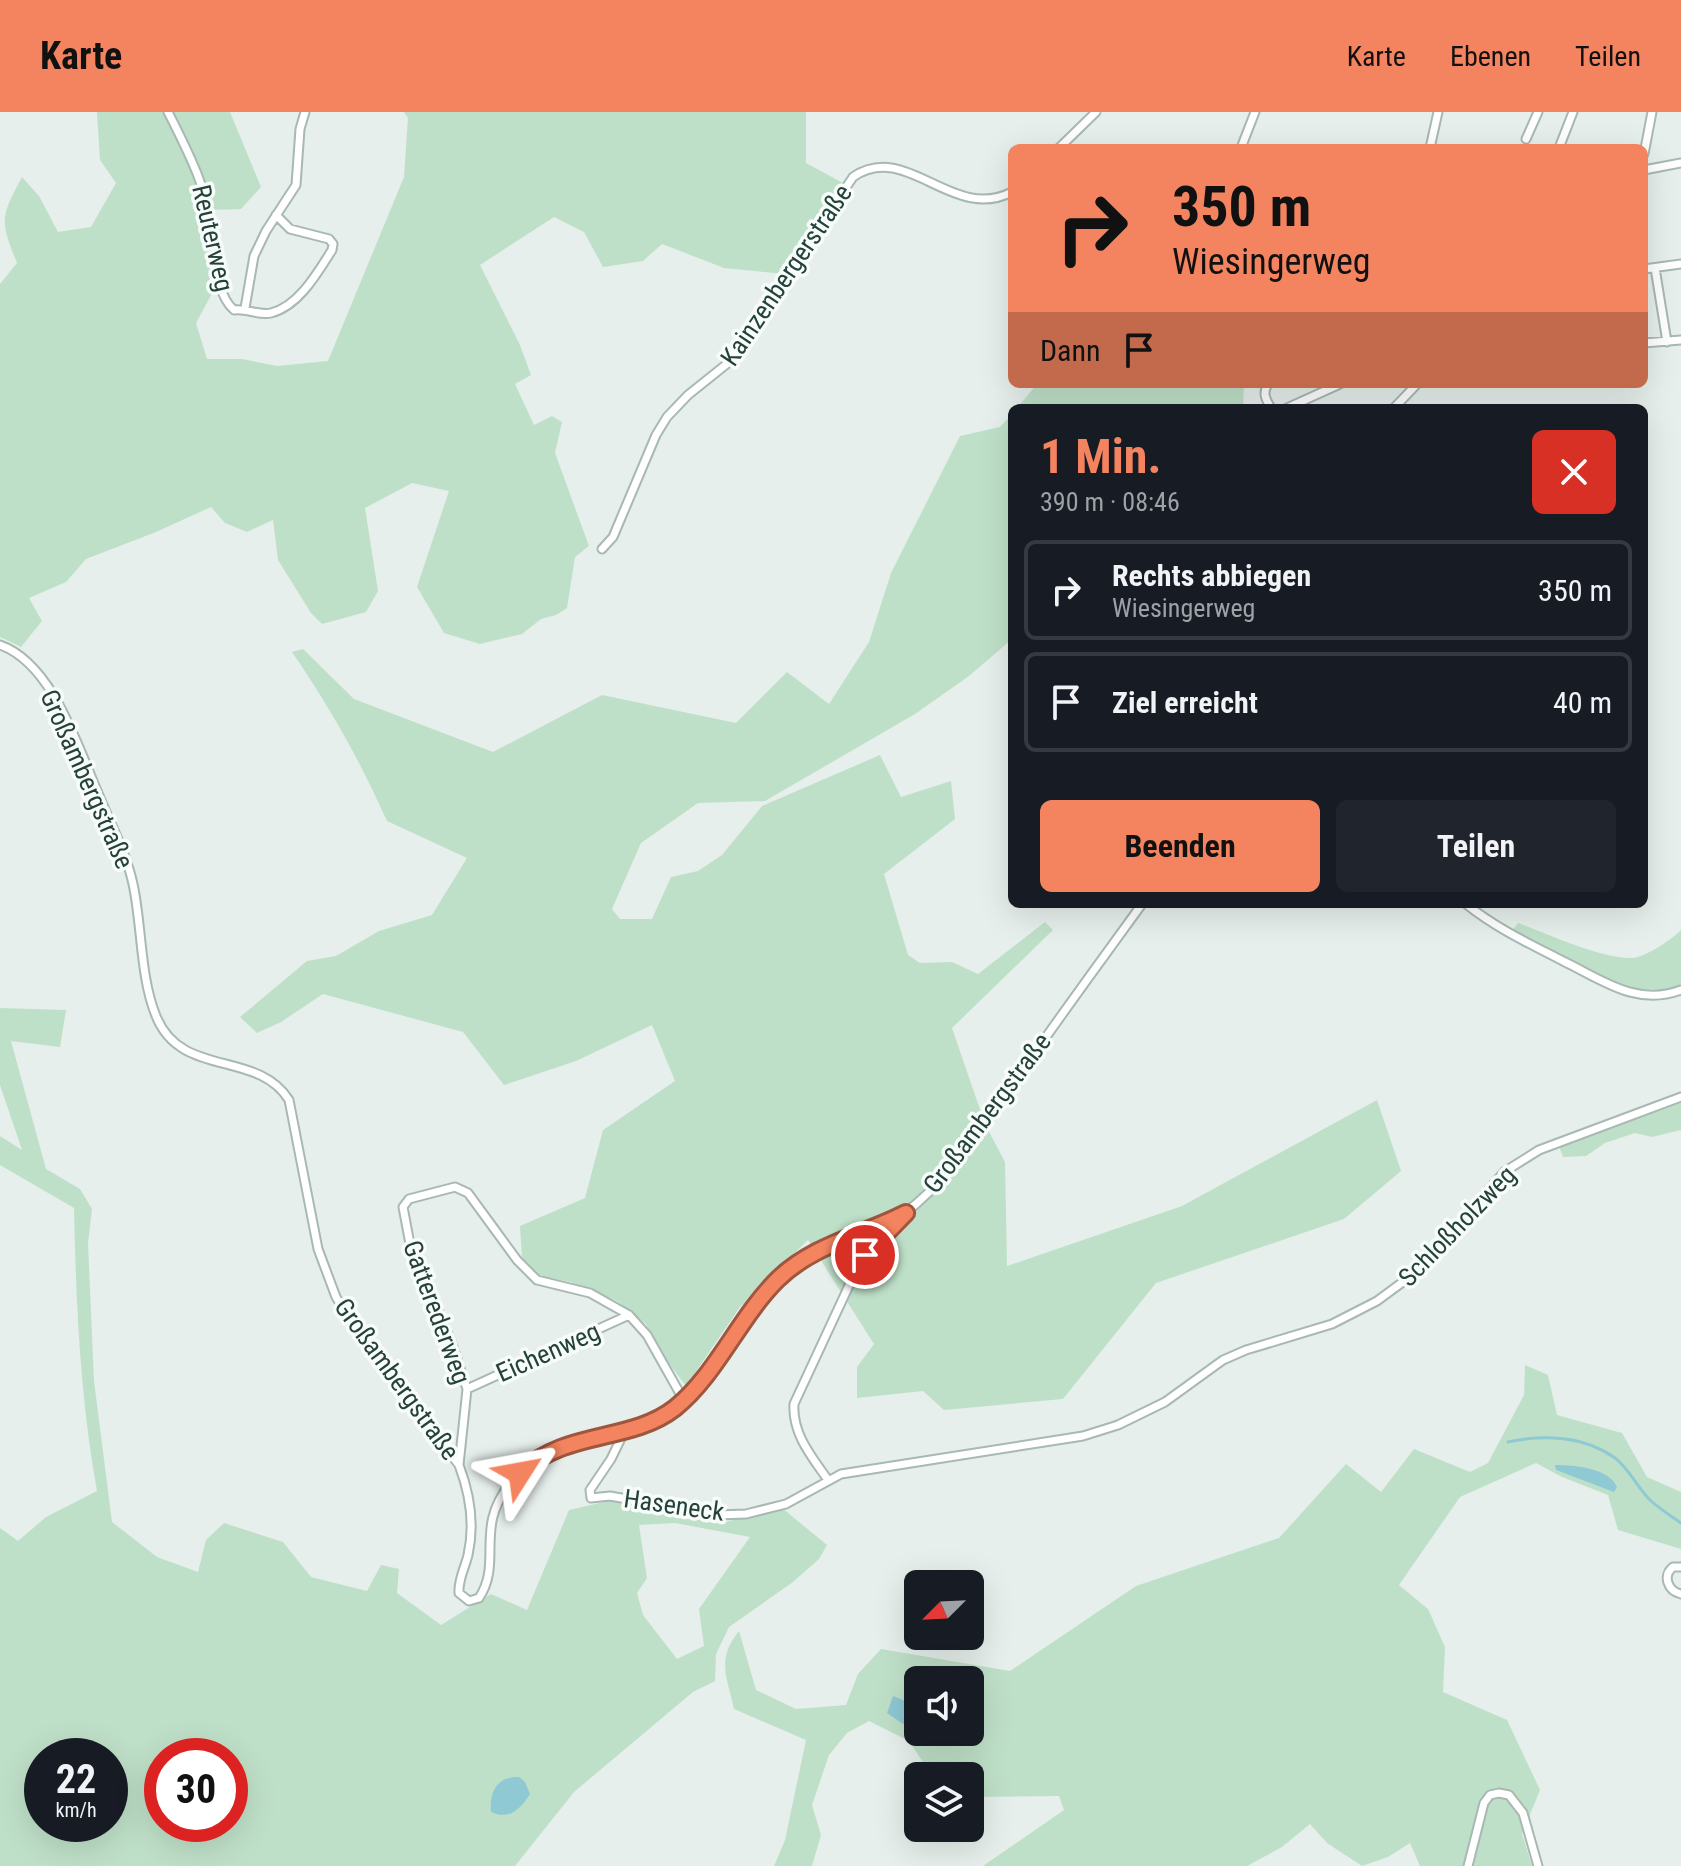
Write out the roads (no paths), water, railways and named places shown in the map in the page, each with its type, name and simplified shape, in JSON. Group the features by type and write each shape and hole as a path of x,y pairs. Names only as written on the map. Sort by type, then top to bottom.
{"street":[{"name":"Reuterweg","path":"168,112 202,184 213,227 221,287 230,307 234,310 245,308"},
{"path":"276,215 290,229 329,239 333,244 332,250 307,287 288,304 271,313 251,312 245,308 254,256 276,215 296,185 300,129 305,112"},
{"path":"1063,144 1096,112"},
{"path":"1243,144 1255,112"},
{"path":"1431,144 1438,112"},
{"path":"1526,139 1538,112"},
{"path":"1561,144 1573,112"},
{"path":"1646,144 1652,112"},
{"path":"1648,169 1681,163"},
{"name":"Kainzenbergerstraße","path":"602,549 613,537 656,435 667,417 688,395 728,363 853,177 872,169 890,168 976,200 993,200 1008,194"},
{"path":"1648,269 1681,264"},
{"path":"1655,268 1667,342"},
{"path":"1648,343 1681,340"},
{"path":"1296,404 1331,388"},
{"path":"1398,404 1413,388"},
{"name":"Großambergstraße","path":"0,645 19,655 35,670 52,695 111,823 134,887 152,1002 163,1030 181,1048 197,1057 262,1076 284,1092 289,1100 318,1249 336,1297 361,1338 459,1465 468,1494 472,1535 459,1593 469,1601 479,1598 487,1584 489,1533 494,1510 500,1497 520,1473 532,1462 566,1445 625,1430 664,1414 695,1389 761,1298 788,1270 820,1250 878,1228 906,1213 934,1188 962,1155 1139,908"},
{"path":"1472,908 1510,935 1612,988 1657,994 1681,990"},
{"name":"Schloßholzweg","path":"828,1480 865,1469 1054,1442 1118,1425 1165,1402 1223,1360 1266,1342 1332,1324 1368,1307 1403,1285 1504,1172 1518,1161 1539,1150 1681,1097"},
{"name":"Gatterederweg","path":"459,1465 467,1389 452,1344 410,1244 403,1207 409,1199 455,1187 468,1193 517,1260 537,1280 590,1293 629,1315 647,1335 683,1399"},
{"path":"828,1480 799,1434 793,1417 794,1404 859,1264 906,1213"},
{"name":"Eichenweg","path":"467,1389 629,1315"},
{"name":"Haseneck","path":"625,1430 611,1459 590,1490 591,1498 610,1496 717,1515 746,1514 786,1504 828,1480"},
{"path":"1681,1567 1673,1567 1667,1577 1668,1586 1673,1592 1681,1594"},
{"path":"1468,1866 1484,1803 1490,1795 1499,1793 1509,1795 1523,1813 1538,1866"}],"water":[{"path":"1555,1465 1599,1472 1617,1487 1614,1492 1556,1470"},
{"path":"893,1696 904,1700 904,1725 887,1713"},
{"path":"519,1777 530,1794 522,1805 509,1814 491,1812 491,1798 500,1782"}],"waterway":[{"path":"1508,1442 1536,1438 1563,1439 1603,1451 1620,1462 1651,1501 1681,1523"}]}
